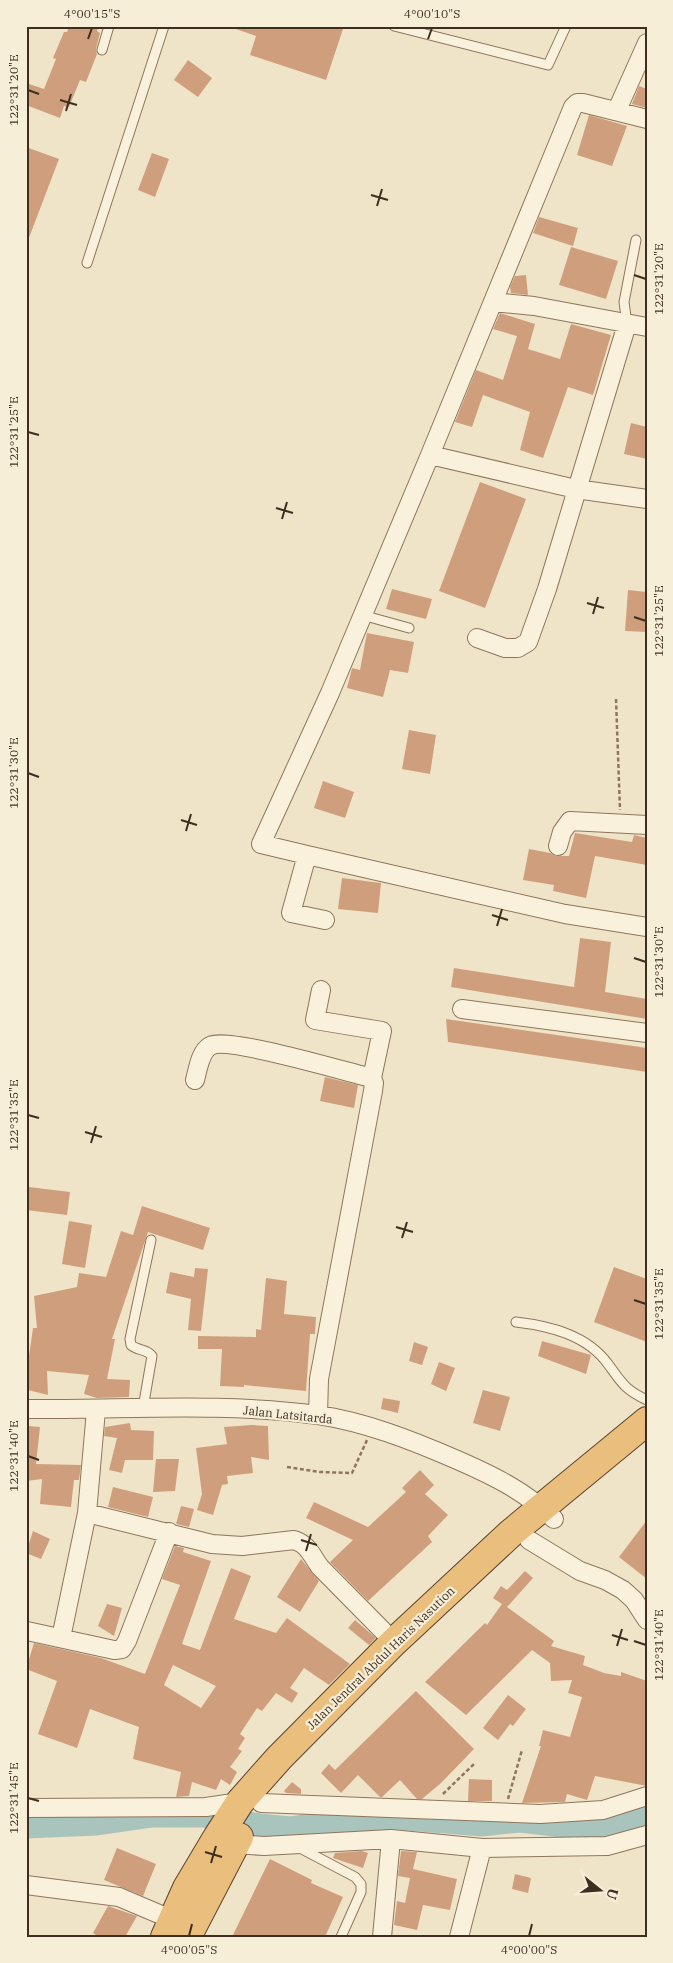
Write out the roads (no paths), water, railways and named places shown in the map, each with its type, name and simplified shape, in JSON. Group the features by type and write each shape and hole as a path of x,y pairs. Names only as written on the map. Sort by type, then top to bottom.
{"highway":[{"name":"Jalan Jendral Abdul Haris Nasution","path":"285,1765 443,1617 529,1540 548,1513 647,1422"},
{"name":"Jalan Jendral Abdul Haris Nasution","path":"175,1931 187,1888 225,1840 248,1806 394,1642 510,1533 548,1513 647,1447"}],"street":[{"path":"616,110 647,43"},
{"path":"647,119 583,103 577,103 573,107 330,693 260,844 565,914 647,927"},
{"path":"493,302 534,306 647,327"},
{"path":"477,638 505,648 518,648 528,642 547,589 627,324"},
{"path":"430,455 576,489 647,499"},
{"path":"558,846 562,832 570,821 647,824"},
{"path":"307,855 290,913 325,920"},
{"path":"318,1415 319,1379 373,1091 374,1083 372,1078 382,1031 315,1020 321,990"},
{"path":"462,1009 647,1033"},
{"path":"195,1080 202,1056 207,1047 216,1043 271,1053 372,1078"},
{"name":"Jalan Latsitarda","path":"26,1409 212,1408 318,1415 373,1428 432,1449 511,1485 548,1513"},
{"path":"61,1638 86,1513 96,1410"},
{"path":"86,1513 226,1546 294,1540 302,1542 312,1552 320,1567 394,1642"},
{"path":"27,1631 114,1650 122,1649 127,1641 169,1532"},
{"path":"529,1540 580,1571 605,1580 623,1590 634,1600 647,1620"},
{"path":"26,1808 248,1806 427,1809 540,1814 592,1811 647,1796"},
{"path":"225,1840 293,1844 391,1839 482,1848 607,1846 647,1834"},
{"path":"382,1937 391,1839"},
{"path":"459,1937 482,1848"},
{"path":"26,1885 119,1897 175,1931"}],"lane":[{"path":"102,50 110,26"},
{"path":"87,263 164,26"},
{"path":"394,26 548,65 566,26"},
{"path":"627,324 624,302 636,240"},
{"path":"362,615 409,628"},
{"path":"143,1408 152,1356 150,1352 131,1345 130,1339 151,1240"},
{"path":"516,1322 562,1331 578,1338 608,1364 623,1386 647,1400"},
{"path":"293,1844 356,1877 361,1884 361,1892 341,1937"}],"waterway":[{"path":"26,1826 97,1823 152,1815 205,1815 259,1826 290,1829 349,1820 396,1817 482,1824 520,1820 597,1829 647,1819"}]}
